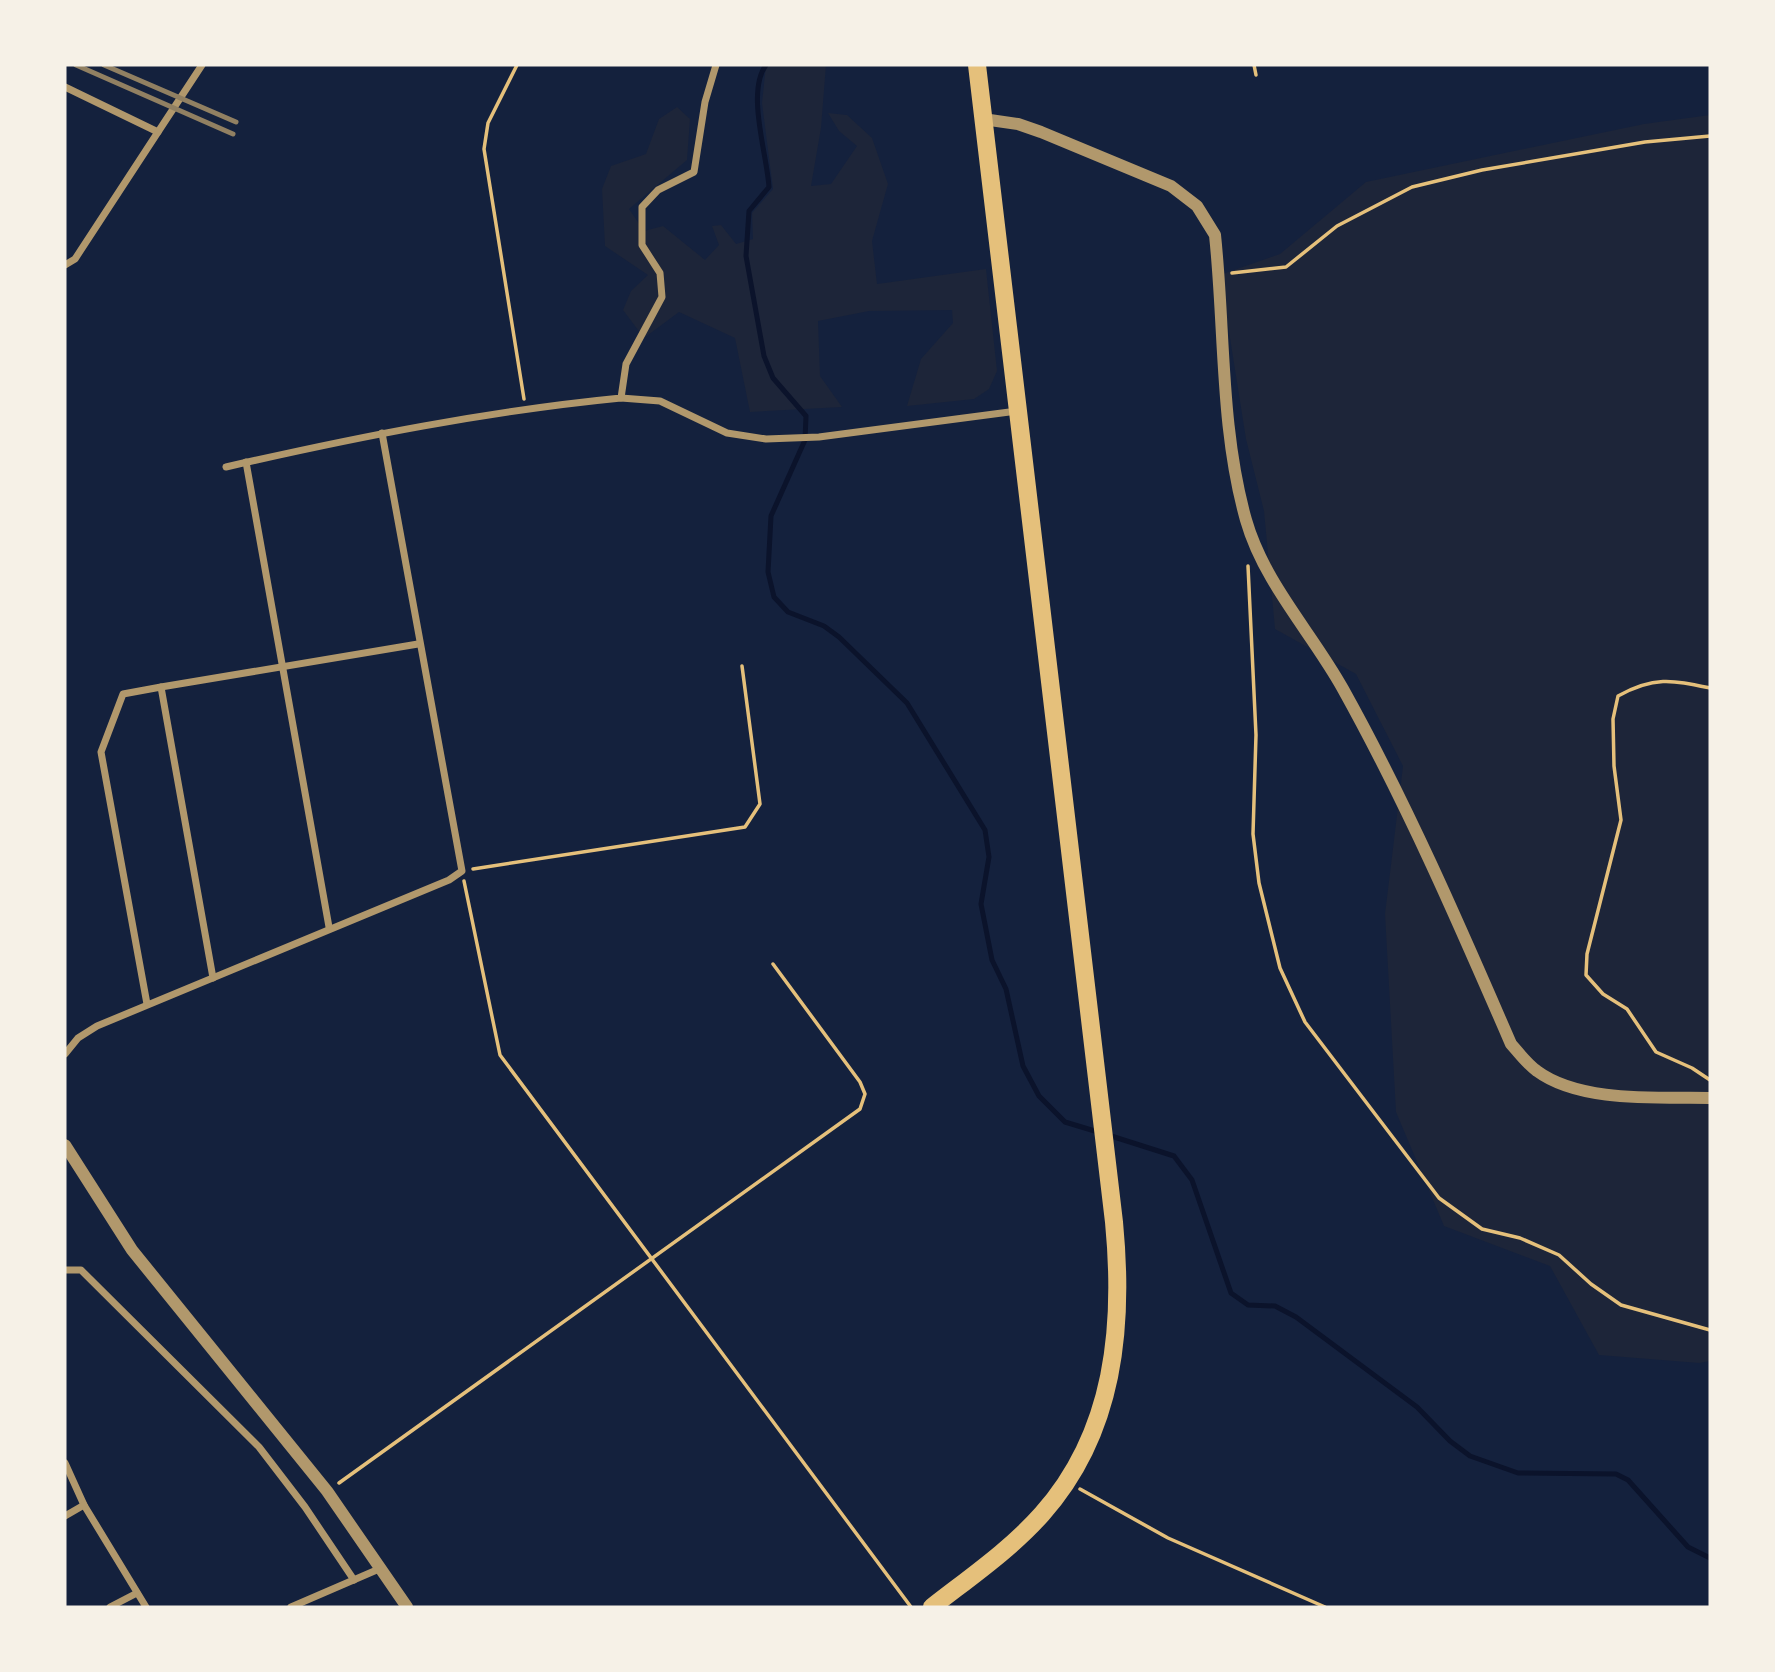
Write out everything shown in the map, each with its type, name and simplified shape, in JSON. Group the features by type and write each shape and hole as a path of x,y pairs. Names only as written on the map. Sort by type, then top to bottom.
{"main road":[{"path":"932,1607 1010,1545 1041,1516 1082,1455 1103,1398 1117,1342 1120,1294 1111,1194 976,65"}],"street":[{"path":"65,265 75,258 202,65"},
{"path":"621,398 626,364 663,298 660,273 642,245 642,207 658,190 694,172 705,102 716,65"},
{"path":"65,87 158,132"},
{"path":"983,119 1018,124 1041,132 1171,186 1198,206 1215,235 1233,455 1246,519 1256,546 1287,603 1342,687 1397,789 1511,1044 1535,1070 1554,1082 1644,1097 1710,1098"},
{"path":"226,467 382,433 526,408 621,398 660,401 726,433 766,439 819,437 1017,411"},
{"path":"65,1054 78,1038 97,1026 329,927 449,880 462,871 418,644 382,433"},
{"path":"246,462 329,927"},
{"path":"147,1004 101,752 123,694 418,644"},
{"path":"161,687 213,978"},
{"path":"65,1145 138,1259 327,1491 407,1607"},
{"path":"65,1270 81,1270 259,1447 305,1507 354,1580"},
{"path":"65,1463 84,1505 146,1607"},
{"path":"65,1516 84,1505"},
{"path":"291,1607 379,1569"},
{"path":"110,1607 137,1592"}],"path":[{"path":"517,65 488,123 484,149 526,408"},
{"path":"1254,65 1256,75"},
{"path":"1220,275 1286,267 1337,226 1412,187 1482,170 1645,142 1710,136"},
{"path":"1247,558 1256,735 1254,834 1259,883 1280,968 1305,1022 1439,1198 1482,1229 1520,1238 1559,1255 1591,1284 1621,1305 1710,1330"},
{"path":"742,666 760,804 745,827 462,871 500,1055 911,1607"},
{"path":"1710,688 1676,681 1642,683 1618,696 1613,730 1621,820 1587,954 1586,975 1604,994 1627,1009 1656,1052 1692,1068 1710,1080"},
{"path":"327,1491 860,1109 865,1094 860,1082 773,964"},
{"path":"1066,1481 1168,1538 1325,1607"}],"shaded area":[{"path":"766,65 826,65 821,128 811,186 831,184 857,146 839,131 828,113 847,115 872,138 888,184 872,241 877,284 986,269 997,371 989,389 974,399 907,406 921,359 953,323 952,310 869,311 818,321 820,376 842,407 750,412 735,338 679,312 644,338 623,310 631,291 648,275 605,246 602,189 611,166 646,154 659,119 677,107 690,119 687,160 629,209 644,231 663,226 705,260 719,245 712,226 721,225 736,244 753,239 752,213 773,189 762,103"},
{"path":"1710,115 1710,1361 1699,1363 1599,1355 1550,1266 1444,1226 1396,1112 1385,914 1403,766 1356,674 1275,629 1264,511 1246,439 1220,275 1280,254 1366,182 1644,124"}],"waterway":[{"path":"766,65 760,77 758,107 769,187 749,211 746,256 764,356 773,378 806,416 805,440 771,516 768,572 774,597 788,612 824,626 839,637 907,703 985,830 989,857 981,904 992,960 1006,989 1023,1066 1039,1096 1065,1122 1098,1132"},
{"path":"1108,1135 1174,1156 1192,1180 1231,1293 1248,1305 1275,1306 1296,1317 1417,1407 1450,1441 1470,1456 1518,1473 1616,1474 1628,1480 1688,1547 1710,1558"}],"railway":[{"path":"76,65 233,134"},
{"path":"104,65 236,122"}]}
